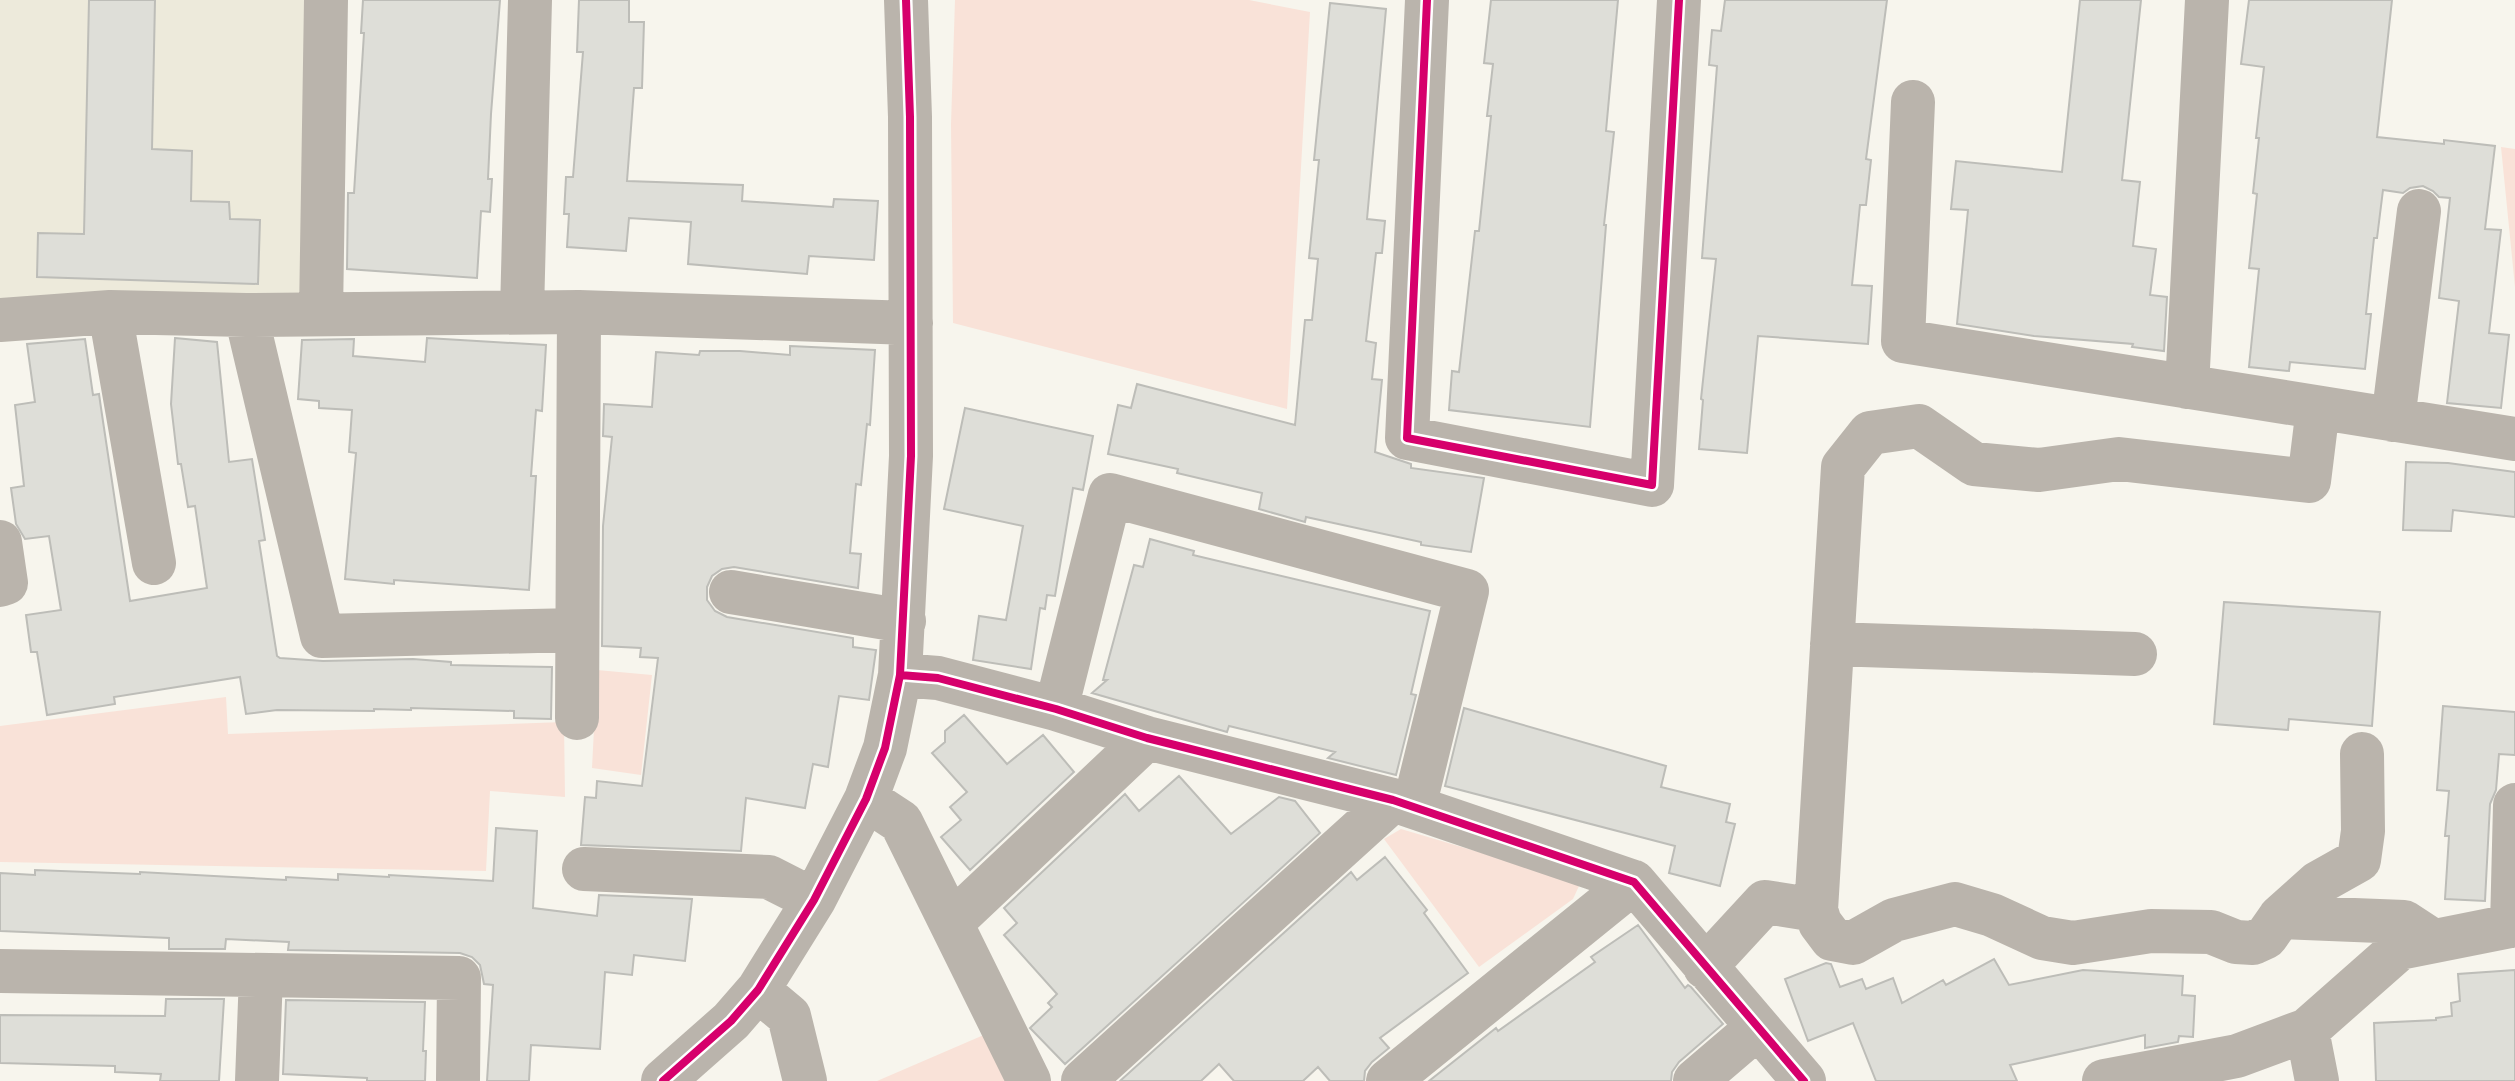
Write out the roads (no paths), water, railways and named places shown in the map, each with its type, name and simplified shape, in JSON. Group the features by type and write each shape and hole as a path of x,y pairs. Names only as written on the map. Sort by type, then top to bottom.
{"street":[{"path":"321,314 326,0"},
{"path":"522,312 530,0"},
{"path":"663,1081 731,1021 758,990 814,900 866,799 885,748 900,675 911,456 910,117 906,0"},
{"path":"1427,0 1407,438 1652,485 1679,0"},
{"path":"2187,387 2207,0"},
{"path":"1913,102 1903,341 2515,439"},
{"path":"2393,420 2419,211"},
{"path":"0,320 110,312 246,315 579,312 911,323"},
{"path":"110,312 154,563"},
{"path":"577,718 579,312"},
{"path":"246,315 322,636 577,630"},
{"path":"2318,408 2309,481 2119,459 2039,470 1974,464 1919,426 1870,433 1843,467 1816,910 1820,923 1832,939 1853,943 1894,920 1955,904 1992,915 2042,938 2073,943 2151,931 2211,932 2236,942 2253,943 2266,937 2280,917 2318,883 2359,860 2363,831 2362,754"},
{"path":"1056,709 1110,495 1467,591 1404,804 1083,1081"},
{"path":"0,542 6,583 0,585"},
{"path":"731,592 904,621"},
{"path":"1832,644 2135,654"},
{"path":"900,675 938,678 1056,709 1147,738 1404,804 1634,882 1804,1081"},
{"path":"951,923 1147,738"},
{"path":"866,799 901,822 1029,1081"},
{"path":"2104,1081 2237,1056 2307,1030 2400,948 2514,926 2515,805"},
{"path":"584,869 758,864 769,877 814,900"},
{"path":"1388,1081 1634,882"},
{"path":"1705,967 1765,902 1816,910"},
{"path":"2280,917 2404,922 2433,941"},
{"path":"0,971 459,978 458,1081"},
{"path":"257,1081 261,975"},
{"path":"758,990 789,1016 805,1081"},
{"path":"1695,1081 1757,1028"},
{"path":"2307,1030 2317,1081"}]}
